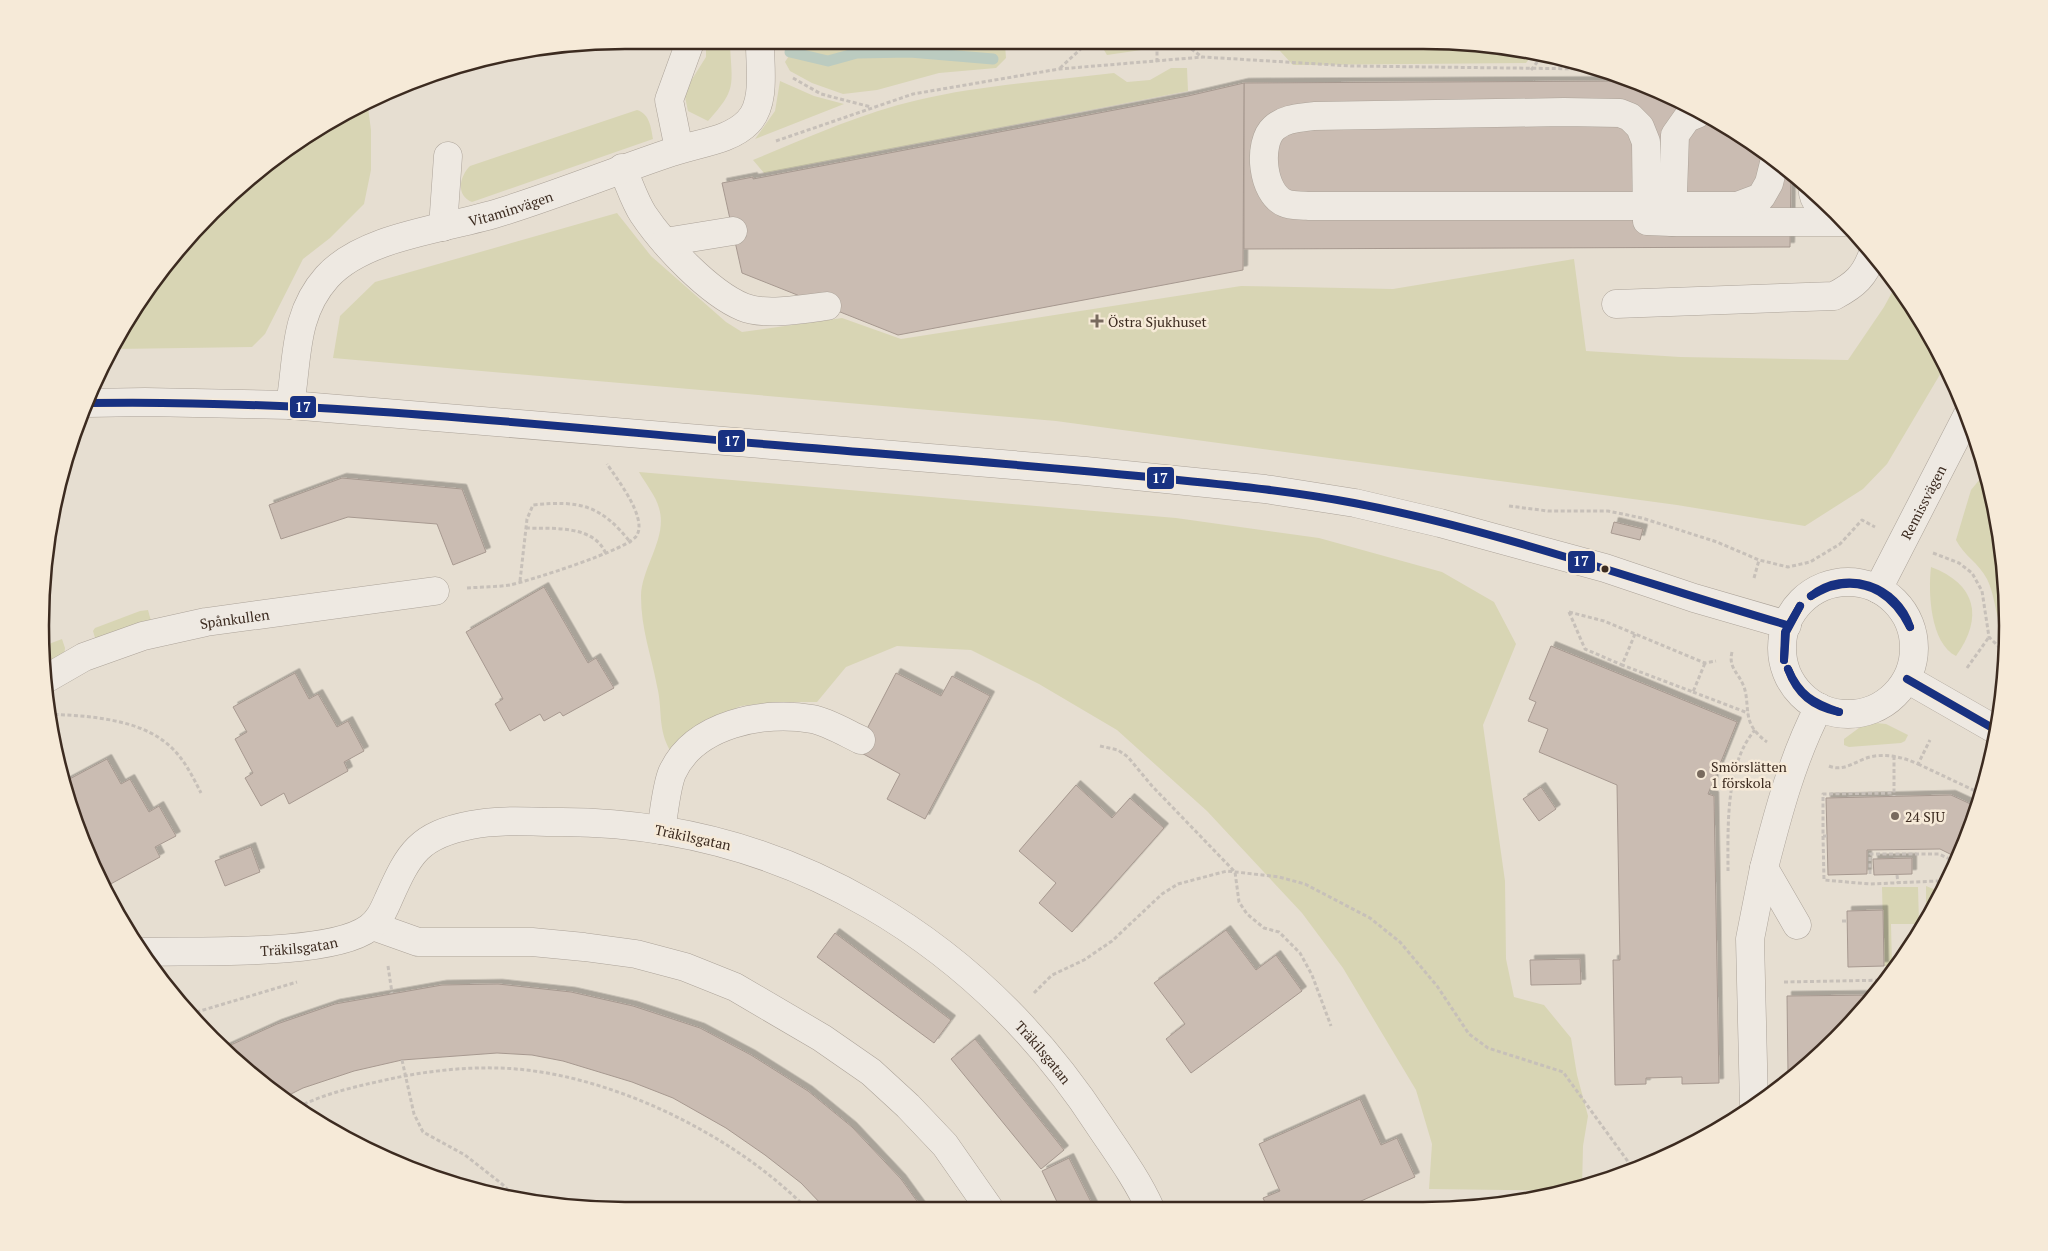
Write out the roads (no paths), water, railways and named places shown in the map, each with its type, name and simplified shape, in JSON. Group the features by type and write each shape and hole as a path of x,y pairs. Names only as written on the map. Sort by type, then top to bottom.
{"street":[{"path":"679,149 669,100 688,49"},
{"name":"Vitaminvägen","path":"290,405 297,336 310,302 326,278 345,260 373,246 500,212 679,149 725,137 748,122 757,110 760,55"},
{"path":"1773,167 1769,182 1761,197 1737,206 1727,206 1717,206 1707,206 1697,206 1687,206 1677,206 1667,206 1657,206 1648,206 1308,206 1285,203 1277,197 1268,185 1264,171 1267,142 1272,129 1294,118 1314,116 1564,112 1620,113 1630,117 1640,127 1646,142 1648,168 1648,195 1648,204 1648,206 1648,212 1647,221 1834,222"},
{"path":"1672,222 1674,135 1687,118 1692,116"},
{"path":"443,227 448,156"},
{"path":"622,168 643,213 686,265 713,288 744,307 779,311 827,306"},
{"path":"666,242 733,231"},
{"path":"1616,304 1834,296 1853,286 1870,262"},
{"path":"94,403 290,405 579,431 1216,483 1355,503 1524,545 1787,624"},
{"name":"Remissvägen","path":"1878,589 1963,424"},
{"path":"1848,582 1878,589 1901,608 1908,621 1914,650 1912,665 1906,679 1897,693 1884,704 1868,711 1843,713 1819,707 1794,686 1787,672 1783,656 1783,640 1787,624 1804,599 1817,590 1832,584 1848,582"},
{"name":"Spånkullen","path":"51,676 84,657 143,636 206,622 435,591"},
{"path":"1906,679 1990,727"},
{"path":"1754,1097 1750,939 1774,827 1801,747 1819,707"},
{"path":"661,830 672,774 693,744 730,724 779,715 814,719 861,740"},
{"name":"Träkilsgatan","path":"150,952 313,946 351,936 373,926 381,916 408,858 432,837 472,825 583,822 634,825 693,835 746,849 839,888 933,944 1012,1014 1046,1052 1079,1094 1140,1186 1147,1202"},
{"path":"1764,868 1798,925"},
{"path":"373,926 418,942 532,942 584,946 636,954 685,967 735,987 822,1038 871,1072 908,1106 945,1145 985,1202"}],"waterway":[{"path":"790,52 828,61 857,53 910,52 993,59"}],"place":[{"name":"Östra Sjukhuset","path":"1097,321"},
{"name":"Smörslätten 1 förskola","path":"1701,774"},
{"name":"24 SJU","path":"1895,816"}]}
